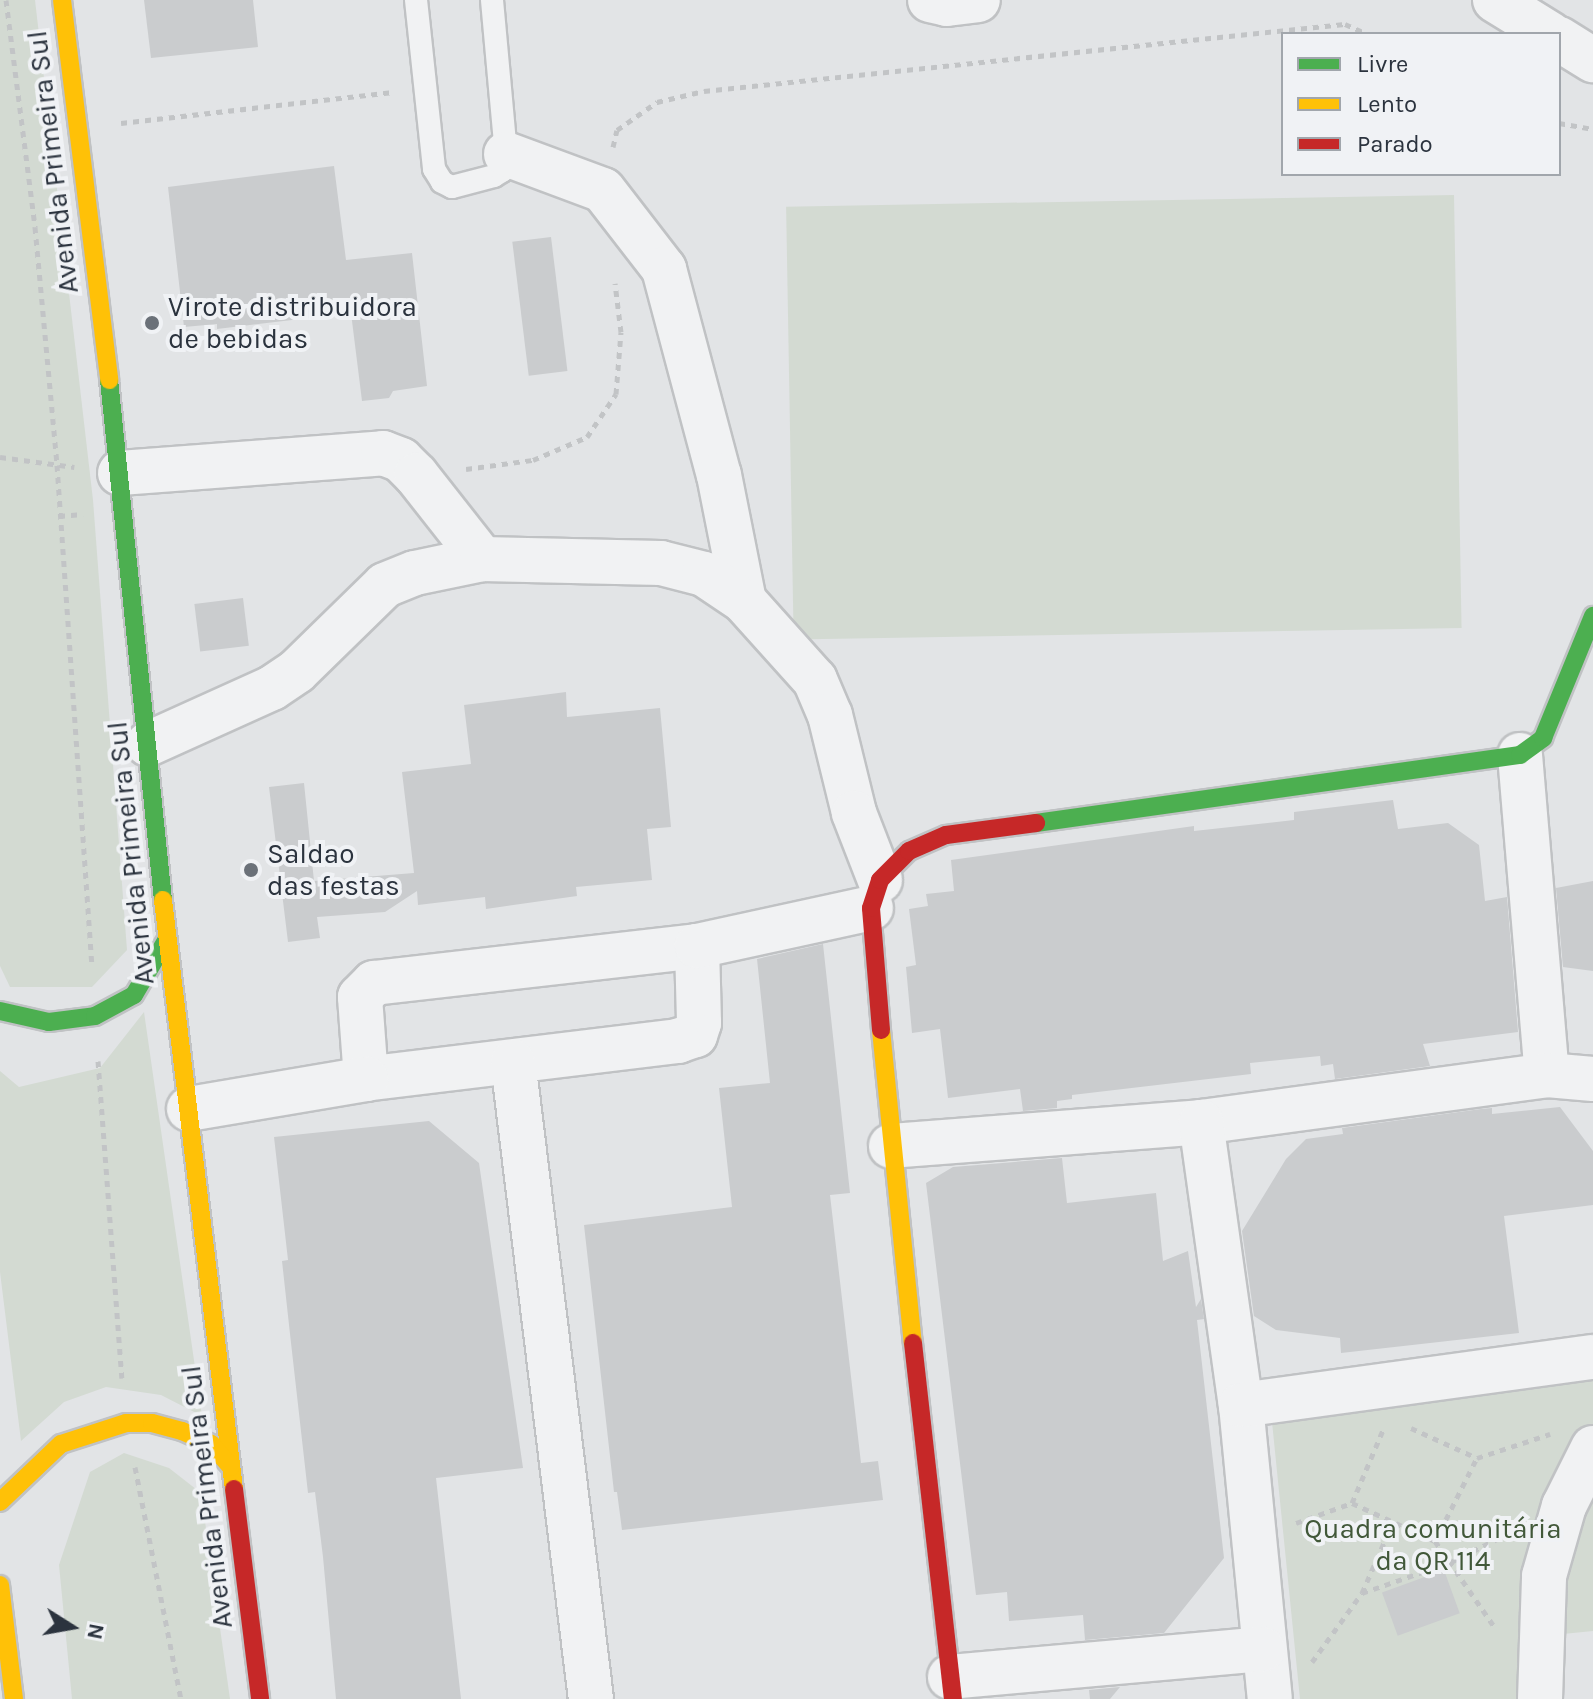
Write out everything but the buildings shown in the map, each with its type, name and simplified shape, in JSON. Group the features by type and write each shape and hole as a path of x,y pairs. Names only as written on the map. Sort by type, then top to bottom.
{"main road":[{"name":"Avenida Primeira Sul","path":"62,0 120,473 167,939 260,1699"},
{"path":"951,1688 891,1146 875,894 909,851 946,835 1520,755 1543,738 1593,616"},
{"path":"0,1011 49,1022 95,1016 134,995 167,939"},
{"path":"0,1502 61,1444 126,1423 152,1423 182,1431 211,1444 231,1467"},
{"path":"0,1585 14,1699"}],"street":[{"path":"930,0 947,4 978,0"},
{"path":"1495,0 1547,32"},
{"path":"1561,40 1593,60"},
{"path":"506,154 603,190 664,269 719,475 744,601"},
{"path":"120,473 383,453 401,460 416,475 482,559"},
{"path":"148,744 272,688 297,671 385,585 415,573 482,559 661,563 704,574 744,601 815,680 830,715 875,894 697,946 374,983 360,997 366,1079"},
{"path":"1520,755 1547,1075"},
{"path":"189,1109 366,1079 678,1041 695,1035 699,1023 697,946"},
{"path":"513,1062 591,1699"},
{"path":"891,1146 1201,1122 1547,1075 1593,1079"},
{"path":"1201,1122 1241,1405 1270,1699"},
{"path":"1241,1405 1593,1357"},
{"path":"1540,1699 1544,1576 1564,1506 1578,1438"},
{"path":"951,1688 1263,1649"}],"lane":[{"path":"416,0 428,88 434,169 442,182 452,187 494,176 502,171 506,154 492,0"}],"path":[{"path":"6,0 35,227 57,465 126,1423 181,1699"},
{"path":"76,128 428,88"},
{"path":"1561,123 1593,129"},
{"path":"0,457 120,473"},
{"path":"1352,1503 1388,1418"},
{"path":"1401,1424 1477,1458 1578,1438"},
{"path":"1435,1541 1477,1458"},
{"path":"1254,1538 1352,1503 1435,1541 1499,1635"},
{"path":"1362,1593 1451,1562 1564,1506"},
{"path":"1310,1664 1362,1593 1393,1522"}],"green space":[{"path":"0,0 35,0 93,500 127,950 92,987 10,987 0,966"},
{"path":"1454,195 1462,628 794,640 786,207"},
{"path":"144,1012 202,1416 161,1395 106,1387 64,1402 21,1441 0,1272 0,1071 19,1087 100,1068"},
{"name":"Quadra comunitária da QR 114","path":"1593,1378 1593,1631 1553,1635 1541,1699 1300,1699 1271,1412"},
{"path":"124,1453 169,1468 201,1493 230,1699 72,1699 59,1565 90,1472"}],"traffic: fast":[{"path":"109,380 163,900"},
{"path":"1036,823 1520,755 1543,738 1593,616"},
{"path":"0,1011 49,1022 95,1016 134,995 167,939"}],"traffic: slow":[{"path":"62,0 109,380"},
{"path":"163,900 234,1489"},
{"path":"881,1030 913,1343"},
{"path":"0,1502 61,1444 126,1423 152,1423 182,1431 211,1444 231,1467"},
{"path":"0,1585 14,1699"}],"traffic: jam":[{"path":"881,1030 871,908 880,880 909,851 946,835 1036,823"},
{"path":"913,1343 953,1699"},
{"path":"234,1489 260,1699"}],"place":[{"name":"Virote distribuidora de bebidas","path":"152,323"},
{"name":"Saldao das festas","path":"251,870"}]}
